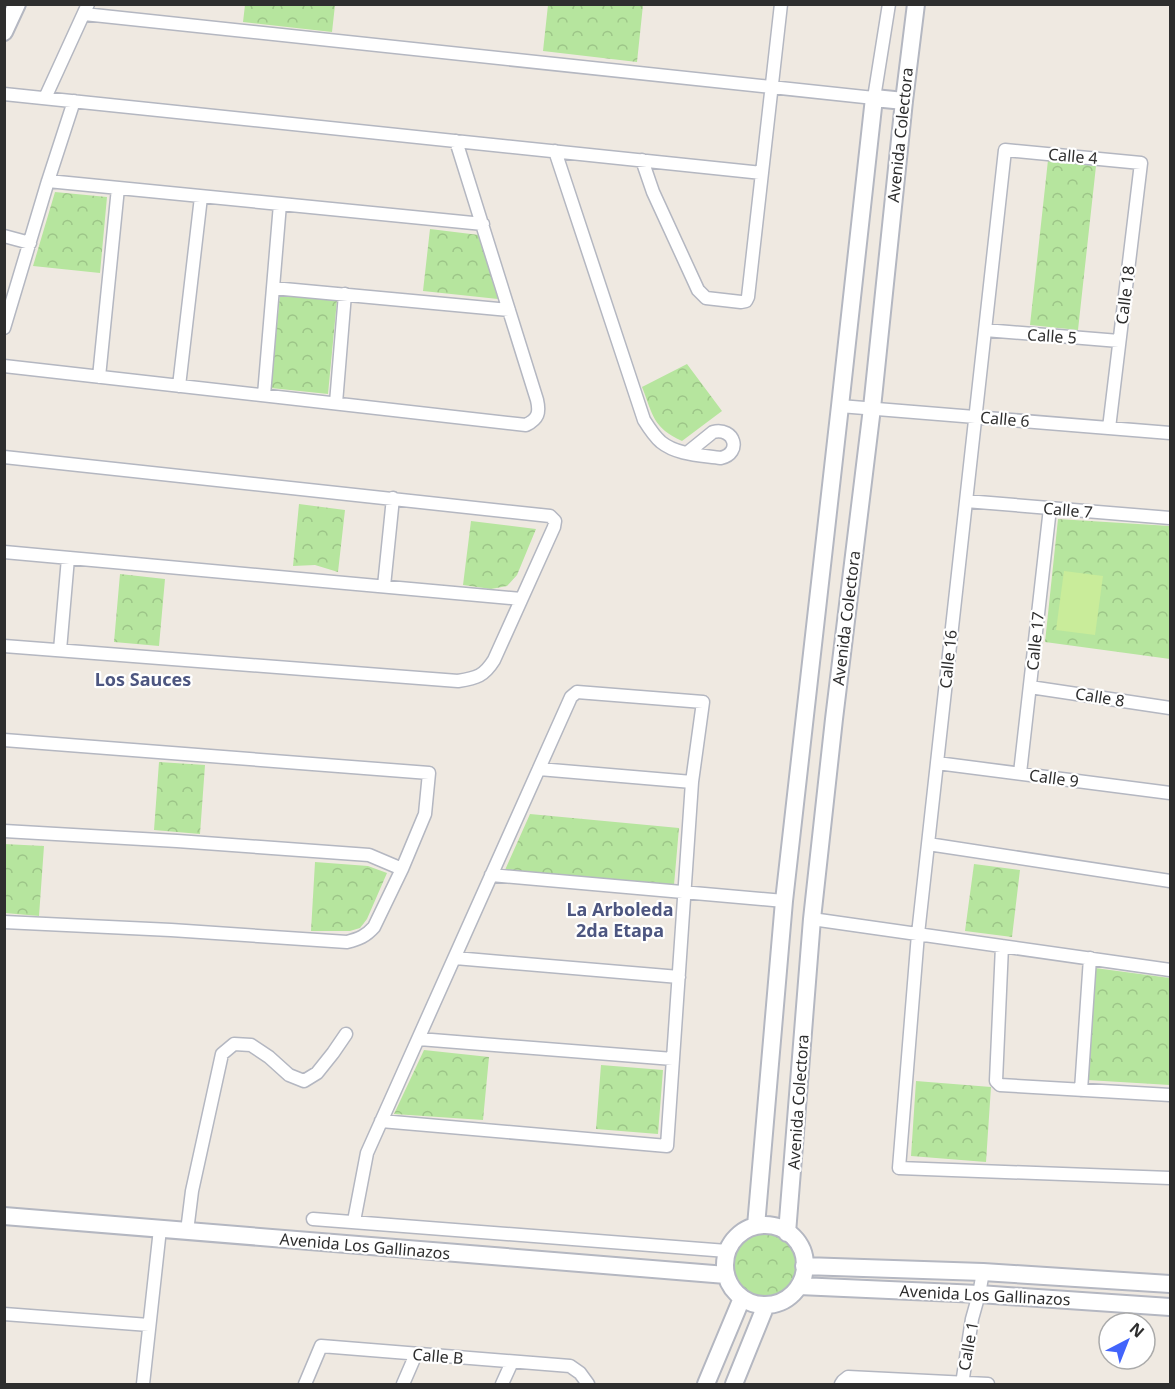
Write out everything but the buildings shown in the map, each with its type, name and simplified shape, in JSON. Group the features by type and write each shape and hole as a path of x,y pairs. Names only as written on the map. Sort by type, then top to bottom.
{"street":[{"path":"4,32 17,4"},
{"path":"642,160 653,192 698,290 706,298 746,301 782,4"},
{"name":"Avenida Colectora","path":"756,1226 784,901 874,98 889,4"},
{"name":"Avenida Colectora","path":"788,1233 812,920 872,408 916,4"},
{"path":"45,98 86,9 904,101"},
{"path":"4,94 762,172"},
{"path":"4,328 74,101"},
{"path":"4,366 526,425 537,417 539,410 456,141"},
{"name":"Calle 4","path":"1005,150 1141,163"},
{"name":"Calle 16","path":"1005,150 918,934 899,1168 1170,1178"},
{"path":"555,151 644,420 662,443 672,449 687,453"},
{"name":"Calle 18","path":"1109,428 1141,163"},
{"path":"48,181 483,224"},
{"path":"99,377 118,188"},
{"path":"179,386 201,196"},
{"path":"264,395 280,204"},
{"path":"4,236 30,243"},
{"path":"273,288 509,310"},
{"path":"336,403 345,294"},
{"name":"Calle 5","path":"985,330 1119,341"},
{"name":"Calle 6","path":"840,405 1170,433"},
{"path":"4,457 550,516 555,521 494,660 486,672 473,679 458,681 4,646"},
{"path":"384,586 393,498"},
{"name":"Calle 7","path":"966,501 1170,518"},
{"name":"Calle 17","path":"1020,773 1050,508"},
{"path":"4,552 521,599"},
{"path":"60,650 68,558"},
{"name":"Calle 8","path":"1030,687 1170,708"},
{"path":"354,1221 367,1153 381,1120 419,1039 571,697 577,692 703,702 692,782 667,1146 381,1120"},
{"path":"4,740 429,773 425,814 402,869 374,927 357,940 347,942 4,922"},
{"name":"Calle 9","path":"937,763 1170,793"},
{"path":"539,769 692,782"},
{"path":"4,831 369,855 402,869"},
{"path":"928,844 1170,881"},
{"path":"491,875 784,901"},
{"path":"812,920 1170,970"},
{"path":"1002,946 996,1081 1000,1085 1170,1095"},
{"path":"455,958 680,977"},
{"path":"1081,1090 1090,958"},
{"path":"187,1231 192,1191 222,1054 234,1044 251,1045 289,1075 304,1081 317,1073 346,1034"},
{"path":"419,1039 673,1059"},
{"name":"Avenida Los Gallinazos","path":"4,1216 726,1275"},
{"name":"Avenida Los Gallinazos","path":"313,1219 728,1251"},
{"path":"756,1226 769,1226 788,1233 800,1248 804,1261 804,1274 799,1286 779,1303 766,1305 742,1298 732,1288 726,1275 725,1263 734,1240 743,1232 756,1226"},
{"path":"143,1384 160,1229"},
{"name":"Avenida Los Gallinazos","path":"804,1266 983,1272 1170,1284"},
{"name":"Calle 1","path":"962,1384 972,1319 980,1294 983,1272"},
{"name":"Avenida Los Gallinazos","path":"799,1286 1168,1304"},
{"path":"706,1384 742,1298"},
{"path":"734,1384 766,1305"},
{"path":"4,1314 149,1325"},
{"name":"Calle B","path":"305,1384 321,1346 570,1366 580,1372 588,1384"},
{"path":"404,1384 416,1354"},
{"path":"502,1384 512,1362"},
{"path":"841,1384 848,1377 988,1384"}],"green space":[{"path":"245,5 335,5 332,32 243,22"},
{"path":"548,5 643,5 637,62 543,51"},
{"path":"1048,160 1096,166 1078,330 1030,325"},
{"path":"55,192 107,197 100,273 33,266"},
{"path":"430,229 479,235 498,299 423,291"},
{"path":"280,294 337,300 328,394 271,388"},
{"path":"687,364 722,411 682,441 665,431 655,420 642,387"},
{"path":"299,504 345,510 338,572 315,565 293,566"},
{"path":"1058,519 1170,526 1170,659 1045,642"},
{"path":"471,521 536,529 517,575 507,586 491,589 463,585"},
{"path":"1064,571 1103,576 1095,635 1056,630"},
{"path":"120,574 165,579 159,646 114,642"},
{"path":"159,762 205,765 200,834 154,830"},
{"path":"530,814 679,828 674,885 505,870"},
{"path":"4,844 44,846 39,916 5,913"},
{"path":"315,862 368,866 387,873 367,919 360,928 350,931 311,931"},
{"path":"974,864 1020,870 1012,937 965,931"},
{"path":"1095,968 1170,978 1170,1085 1087,1080"},
{"path":"424,1050 489,1057 483,1120 394,1114"},
{"path":"601,1065 663,1070 658,1134 596,1129"},
{"path":"916,1081 991,1087 986,1162 911,1156"},
{"path":"764,1232 777,1235 788,1242 795,1253 798,1266 795,1279 788,1290 777,1297 764,1300 751,1297 740,1290 733,1279 730,1266 733,1253 740,1242 751,1235"}],"district":[{"name":"Los Sauces","path":"143,680"},
{"name":"La Arboleda 2da Etapa","path":"620,920"}]}
